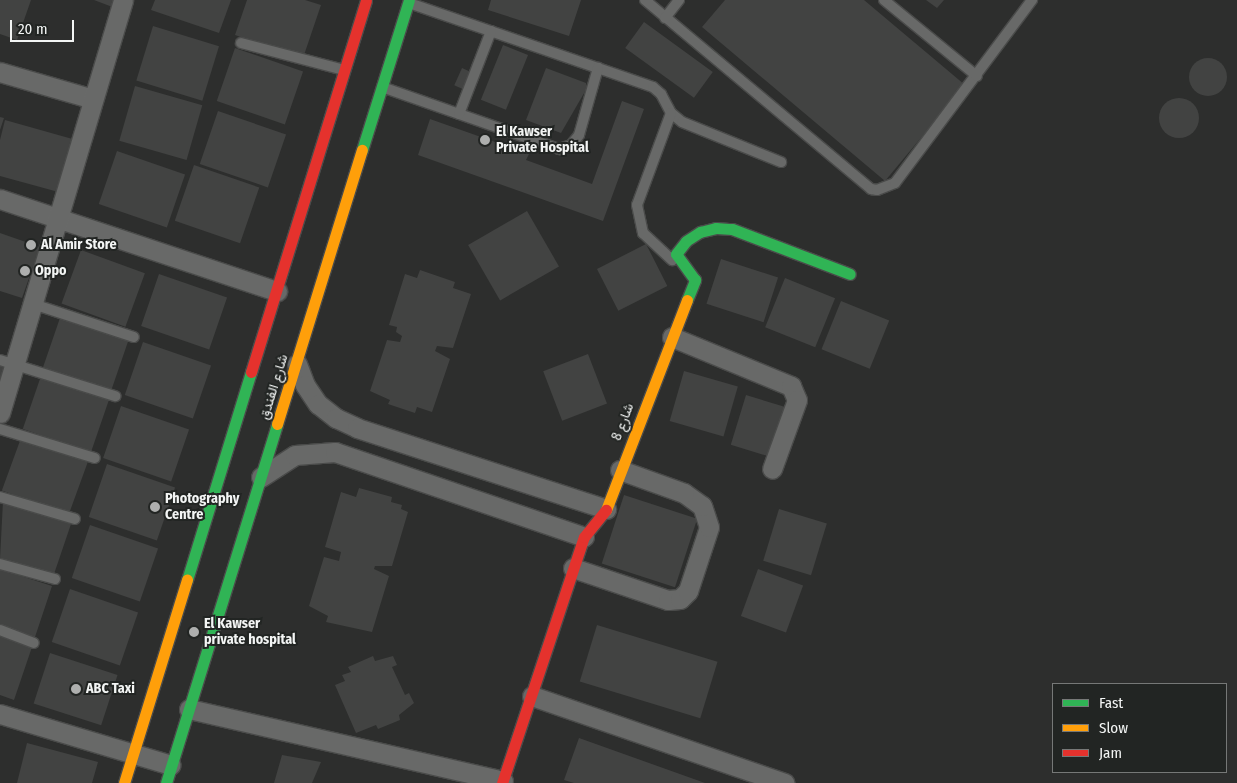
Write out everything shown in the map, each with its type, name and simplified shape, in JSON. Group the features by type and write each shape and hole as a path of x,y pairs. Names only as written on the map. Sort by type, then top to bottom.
{"street":[{"path":"0,413 7,362 33,304 123,0"},
{"name":"شارع الفندق","path":"124,783 366,0"},
{"name":"شارع الفندق","path":"169,774 408,1"},
{"path":"0,72 93,99"},
{"path":"0,199 277,291"},
{"path":"695,280 676,254 686,241 700,232 716,228 732,229 850,274"},
{"name":"شارع 8","path":"502,782 584,537 606,508 695,280"},
{"path":"672,337 791,386 797,400 772,469"},
{"path":"297,364 305,385 318,404 343,422 606,508"},
{"path":"262,477 295,455 335,452 584,537"},
{"path":"573,568 668,600 680,599 688,591 708,527 702,506 684,493 620,470"},
{"path":"532,696 784,783"},
{"path":"190,709 502,782"},
{"path":"0,714 134,753 169,774"}],"lane":[{"path":"645,0 872,188 877,190 895,183 977,76 1032,0"},
{"path":"665,18 679,0"},
{"path":"884,0 977,76"},
{"path":"408,1 653,87 661,94 671,113 682,122 781,162"},
{"path":"459,114 491,31"},
{"path":"241,43 345,70"},
{"path":"381,87 553,148 565,147 579,134 598,68"},
{"path":"671,113 640,190 638,219 642,233 695,280"},
{"path":"33,304 134,337"},
{"path":"7,362 115,396"},
{"path":"0,429 94,458"},
{"path":"0,496 75,519"},
{"path":"0,564 55,579"},
{"path":"0,630 34,643"}],"building":[{"path":"0,0 31,0 17,40 0,34"},
{"path":"94,0 118,0 115,8"},
{"path":"155,0 231,0 219,33 151,10"},
{"path":"247,0 305,0 321,5 303,58 235,35"},
{"path":"491,0 581,0 569,36 488,10"},
{"path":"725,0 864,0 965,85 885,181 702,27"},
{"path":"926,0 944,0 937,8"},
{"path":"644,22 713,72 694,98 625,48"},
{"path":"153,26 219,46 202,101 136,81"},
{"path":"503,45 528,55 506,110 481,100"},
{"path":"235,48 303,71 285,124 217,101"},
{"path":"1208,58 1221,64 1227,77 1221,90 1208,96 1195,90 1189,77 1195,64"},
{"path":"462,68 480,76 473,93 454,85"},
{"path":"546,68 586,83 587,88 561,133 526,120"},
{"path":"135,86 202,105 187,160 119,141"},
{"path":"1179,98 1193,104 1199,118 1193,132 1179,138 1165,132 1159,118 1165,104"},
{"path":"622,101 644,109 603,221 418,155 430,119 529,154 526,160 592,184"},
{"path":"218,111 286,134 268,187 200,164"},
{"path":"0,117 4,118 0,130"},
{"path":"5,120 76,140 62,193 0,176 0,140"},
{"path":"117,151 185,174 167,227 99,204"},
{"path":"194,165 259,187 240,243 175,221"},
{"path":"527,211 559,266 500,300 468,245"},
{"path":"0,233 40,247 22,298 0,291"},
{"path":"646,244 667,286 618,311 597,269"},
{"path":"81,250 145,273 125,327 62,304"},
{"path":"721,259 778,278 764,322 706,304"},
{"path":"420,270 455,282 453,288 471,294 453,348 437,346 435,351 450,359 432,412 417,407 415,413 388,404 390,400 370,391 387,340 400,342 402,336 396,332 397,327 389,325 405,274 417,278"},
{"path":"159,274 227,297 209,349 141,326"},
{"path":"785,278 835,298 815,347 765,327"},
{"path":"841,301 889,320 870,369 822,349"},
{"path":"61,315 129,338 111,391 43,368"},
{"path":"143,342 211,365 193,418 125,395"},
{"path":"588,354 607,403 562,421 543,371"},
{"path":"0,364 7,366 0,386"},
{"path":"684,371 738,386 723,436 670,421"},
{"path":"41,376 109,399 91,452 23,429"},
{"path":"746,395 792,409 777,459 731,445"},
{"path":"121,406 189,429 171,481 103,458"},
{"path":"21,438 88,462 69,515 2,491"},
{"path":"107,464 175,487 157,540 89,517"},
{"path":"359,488 392,497 391,502 402,505 401,509 408,512 392,566 375,566 374,569 389,576 372,632 326,622 328,616 309,606 324,557 339,561 341,552 325,547 341,492 356,497"},
{"path":"624,495 697,519 675,587 602,563"},
{"path":"3,501 71,524 53,577 0,559"},
{"path":"779,509 827,524 811,575 763,561"},
{"path":"90,525 158,548 140,601 72,578"},
{"path":"0,569 52,586 34,640 0,628"},
{"path":"758,569 803,585 786,632 741,616"},
{"path":"70,589 138,612 120,665 52,642"},
{"path":"597,625 717,662 700,718 580,681"},
{"path":"0,636 32,647 14,700 0,695"},
{"name":"ABC Taxi","path":"50,653 118,675 101,725 34,703"},
{"path":"373,656 375,661 393,656 397,665 392,667 405,695 409,693 414,703 399,715 400,720 378,729 376,725 356,733 335,685 345,681 342,675 351,672 348,667"},
{"path":"579,738 705,783 574,783 564,780"},
{"path":"27,743 98,762 92,783 17,783"},
{"path":"282,755 321,762 312,783 274,783"}],"traffic: fast":[{"path":"362,150 409,0"},
{"path":"687,300 695,280 676,254 686,241 700,232 716,228 732,229 850,274"},
{"path":"187,580 251,372"},
{"path":"166,783 277,424"}],"traffic: slow":[{"path":"277,424 362,150"},
{"path":"606,510 687,300"},
{"path":"124,783 187,580"}],"traffic: jam":[{"path":"251,372 366,0"},
{"path":"502,783 584,537 606,510"}],"place":[{"name":"El Kawser Private Hospital","path":"485,140"},
{"name":"Al Amir Store","path":"31,245"},
{"name":"Oppo","path":"25,271"},
{"name":"Photography Centre","path":"155,507"},
{"name":"El Kawser private hospital","path":"194,632"},
{"name":"ABC Taxi","path":"76,689"}]}
